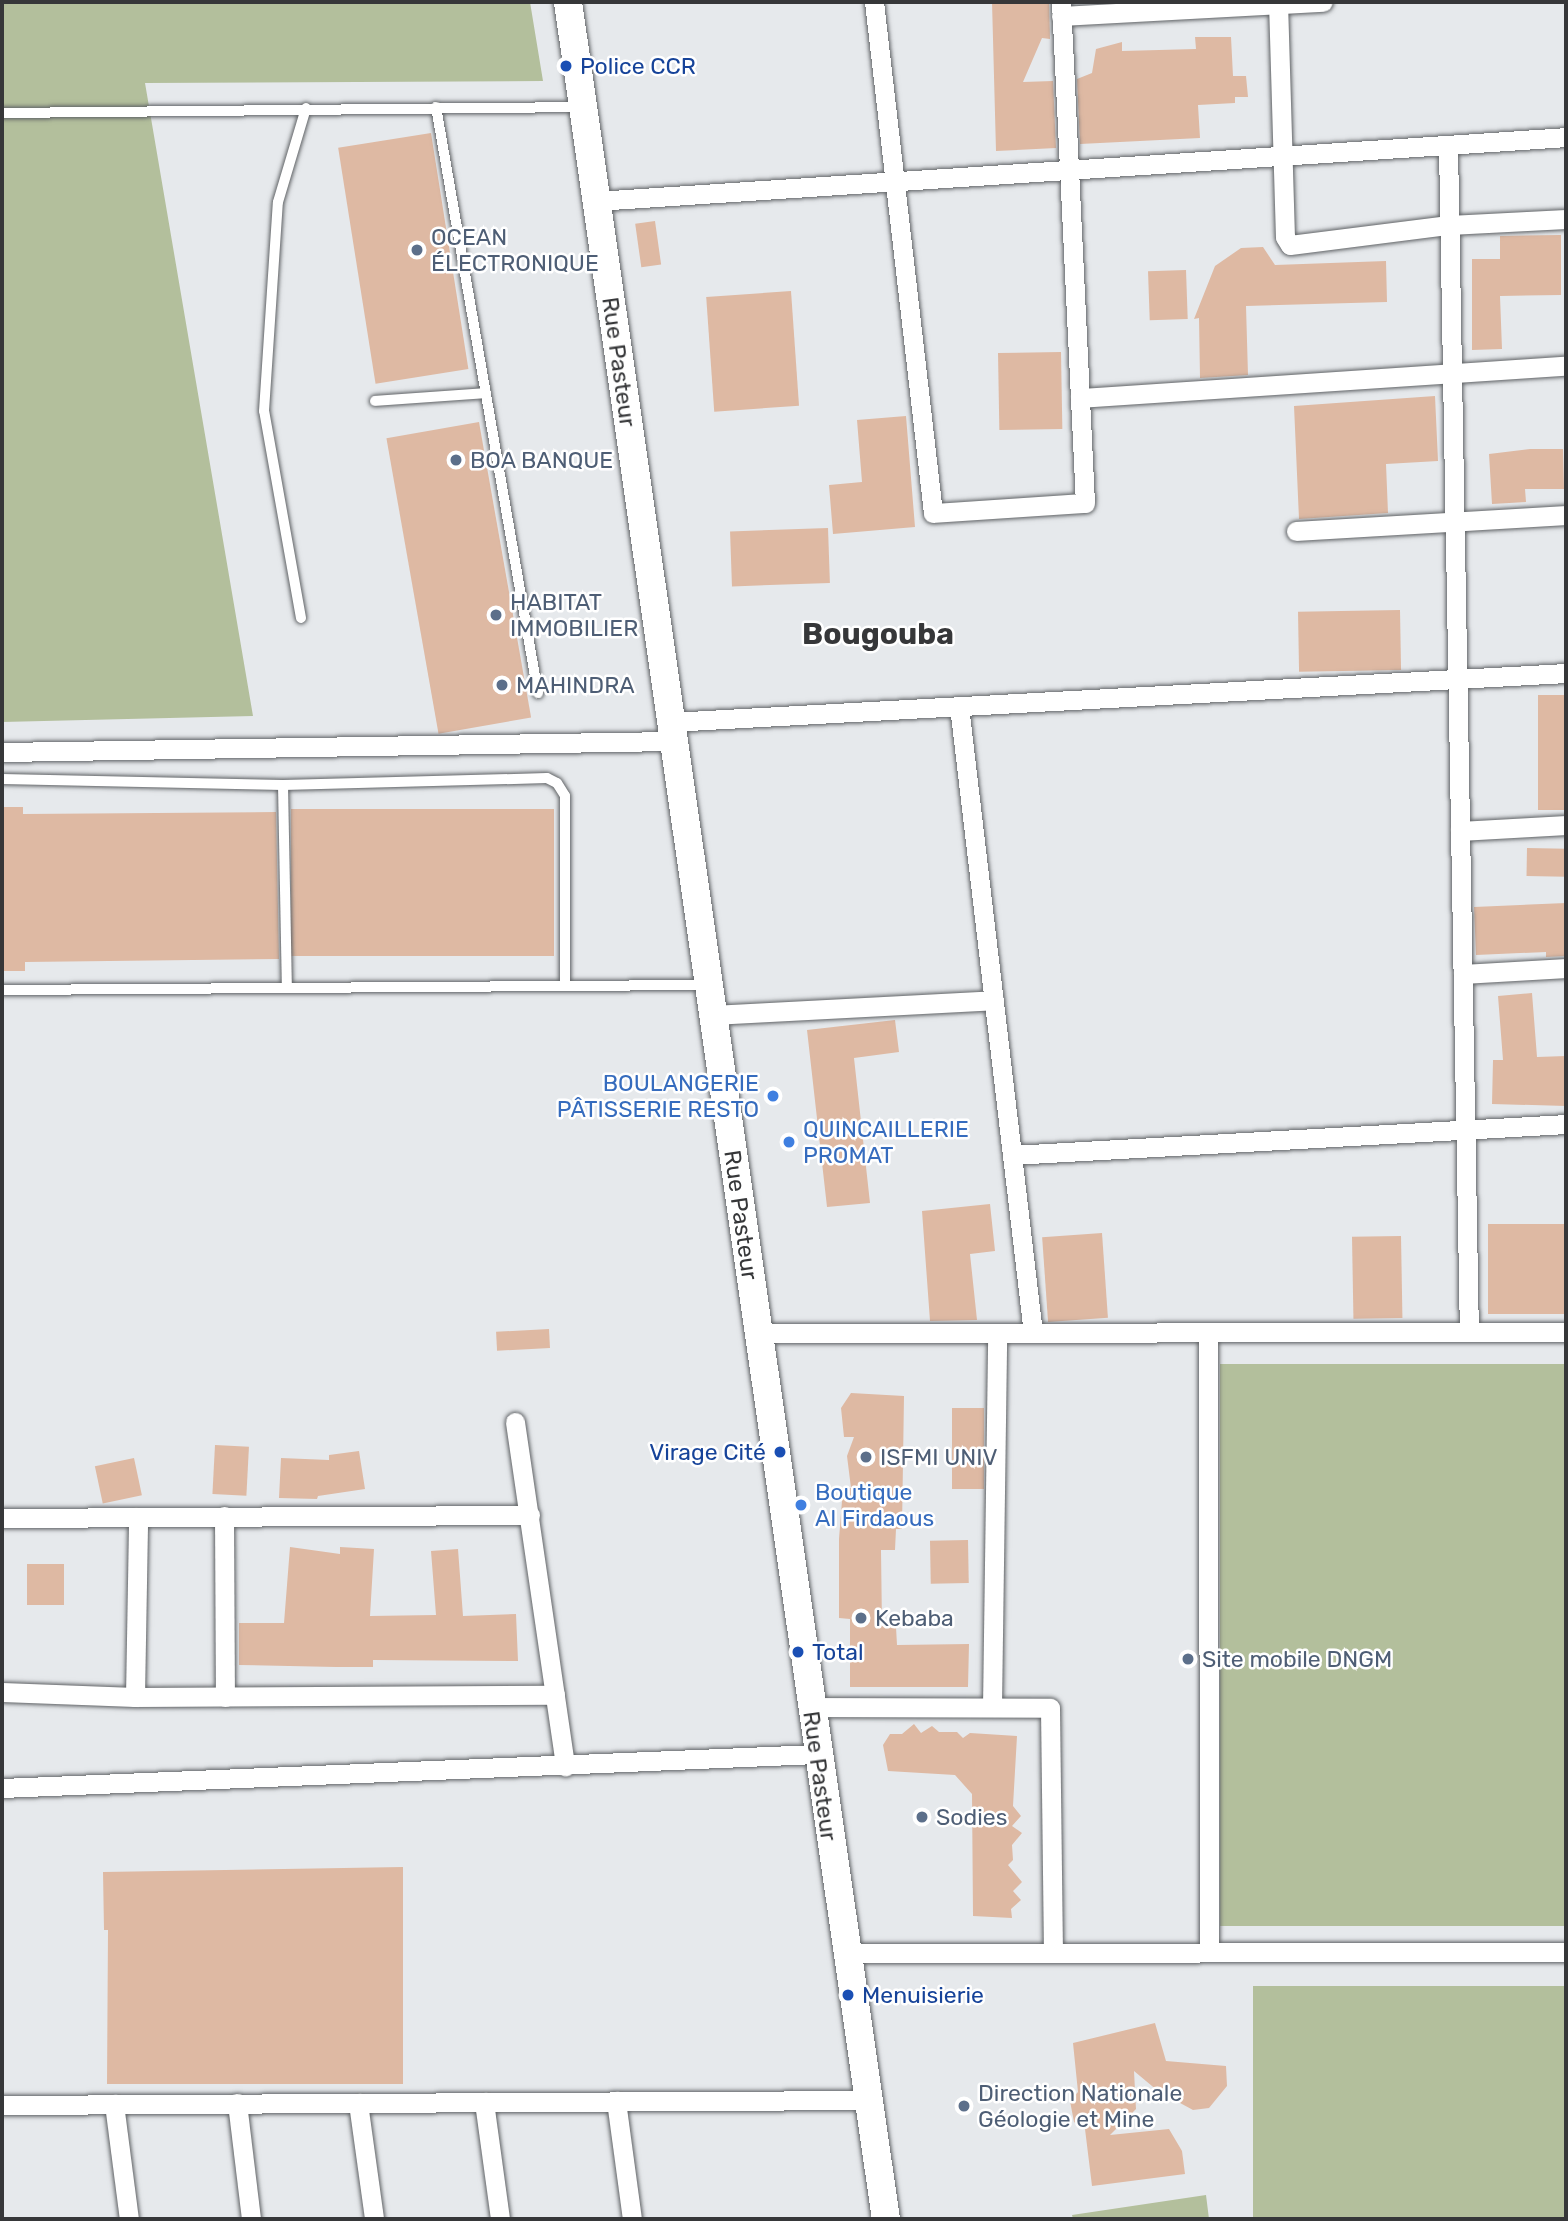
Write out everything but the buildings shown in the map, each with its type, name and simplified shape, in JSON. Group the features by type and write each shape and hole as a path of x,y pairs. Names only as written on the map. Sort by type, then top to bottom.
{"main road":[{"name":"Rue Pasteur","path":"568,2 866,2100 886,2219"}],"street":[{"path":"874,2 933,513 1085,503 1061,9 1323,2"},
{"path":"1278,3 1286,156 1285,237 1290,245 1450,225 1566,219"},
{"path":"596,201 1566,137"},
{"path":"1448,145 1469,1332"},
{"path":"1080,398 1566,366"},
{"path":"1296,531 1566,515"},
{"path":"2,752 672,732 959,706 1566,673"},
{"path":"959,706 1033,1333"},
{"path":"1460,831 1566,825"},
{"path":"1463,974 1566,968"},
{"path":"712,1015 994,1000"},
{"path":"1012,1155 1566,1124"},
{"path":"1208,1332 1209,1952"},
{"path":"757,1334 1566,1332"},
{"path":"992,1707 996,1333"},
{"path":"515,1422 565,1766"},
{"path":"2,1518 530,1515"},
{"path":"224,1516 225,1697"},
{"path":"135,1698 138,1517"},
{"path":"2,1692 135,1698 555,1695"},
{"path":"811,1707 1050,1708 1053,1952"},
{"path":"2,1788 817,1754"},
{"path":"846,1953 1566,1952"},
{"path":"2,2105 866,2100"},
{"path":"616,2101 632,2219"},
{"path":"358,2102 374,2219"},
{"path":"484,2102 500,2219"},
{"path":"237,2103 251,2219"},
{"path":"114,2104 129,2219"}],"lane":[{"path":"436,107 538,693"},
{"path":"2,113 583,107"},
{"path":"301,618 264,411 278,202 306,108"},
{"path":"375,401 486,393"},
{"path":"2,779 283,785 547,778 557,783 565,796 565,986"},
{"path":"283,785 287,988"},
{"path":"2,990 708,985"}],"green space":[{"path":"2,2 530,2 543,81 145,83 253,716 2,722"},
{"path":"1220,1364 1566,1364 1566,1926 1220,1926"},
{"path":"1253,1986 1566,1986 1566,2219 1253,2219"},
{"path":"1206,2195 1209,2219 1073,2219 1072,2215"}],"place":[{"name":"Police CCR","path":"566,66"},
{"name":"OCEAN ÉLECTRONIQUE","path":"417,250"},
{"name":"BOA BANQUE","path":"456,460"},
{"name":"HABITAT IMMOBILIER","path":"496,615"},
{"name":"MAHINDRA","path":"502,685"},
{"name":"BOULANGERIE PÂTISSERIE RESTO","path":"773,1096"},
{"name":"QUINCAILLERIE PROMAT","path":"789,1142"},
{"name":"Virage Cité","path":"780,1452"},
{"name":"ISFMI UNIV","path":"866,1457"},
{"name":"Boutique Al Firdaous","path":"801,1505"},
{"name":"Kebaba","path":"861,1618"},
{"name":"Total","path":"798,1652"},
{"name":"Site mobile DNGM","path":"1188,1659"},
{"name":"Sodies","path":"922,1817"},
{"name":"Menuisierie","path":"848,1995"},
{"name":"Direction Nationale Géologie et Mine","path":"964,2106"}],"district":[{"name":"Bougouba","path":"878,634"}]}
